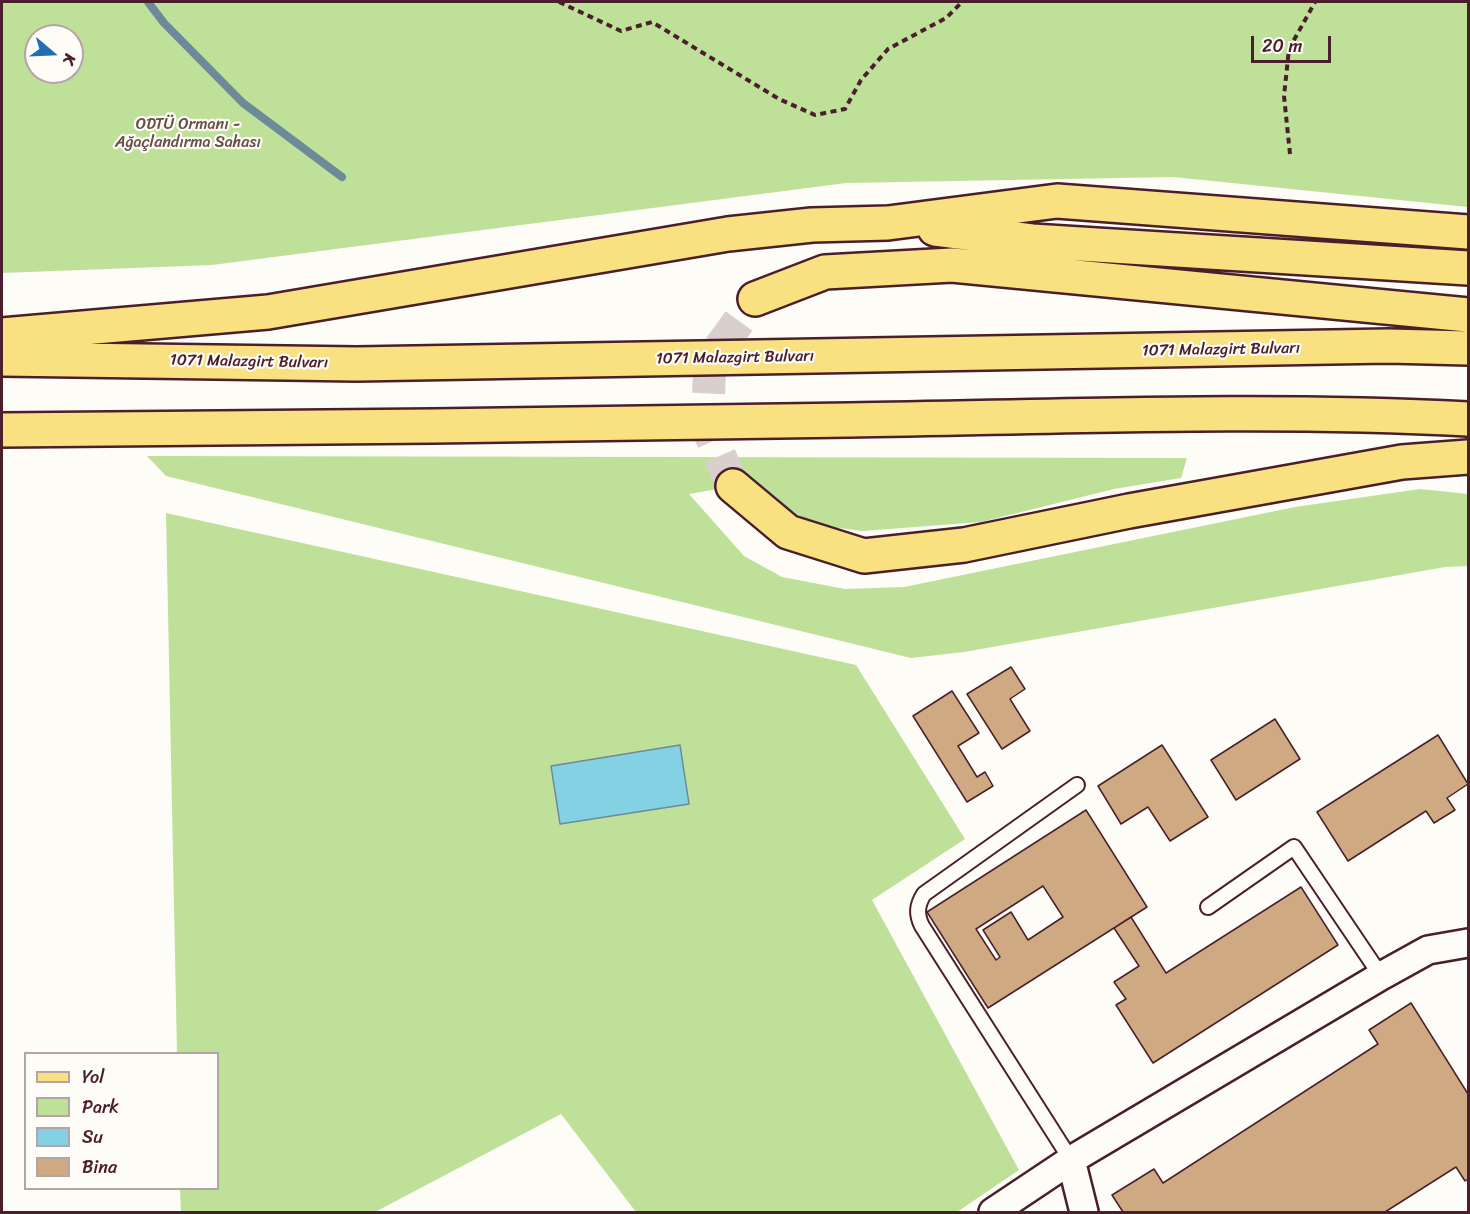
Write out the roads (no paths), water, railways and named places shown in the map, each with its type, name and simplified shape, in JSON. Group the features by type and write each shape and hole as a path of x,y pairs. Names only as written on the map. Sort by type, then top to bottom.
{"main road":[{"path":"2,335 268,312 728,234 812,225 888,223 1057,201 1468,232"},
{"path":"888,223 1032,241 1468,268"},
{"path":"755,299 825,272 952,264 1468,315"},
{"name":"1071 Malazgirt Bulvarı","path":"2,358 357,364 1376,347 1468,348"},
{"path":"2,430 472,426 1209,414 1347,414 1468,419"},
{"path":"733,486 788,532 864,556 964,545 1129,511 1402,462 1468,457"}],"street":[{"path":"993,1212 1071,1160 1381,976 1428,951 1468,943"},
{"path":"1071,1160 1084,1212"}],"lane":[{"path":"1071,1160 922,926 917,914 924,894 1077,785"},
{"path":"1208,907 1294,847 1381,976"}],"water":[{"path":"680,745 689,804 560,824 551,766"}],"waterway":[{"path":"148,2 164,23 243,103 342,177"}],"tunnel":[{"path":"733,486 707,427 710,361 755,299"}],"park label":[{"name":"ODTÜ Ormanı - Ağaçlandırma Sahası","path":"188,134"}]}
